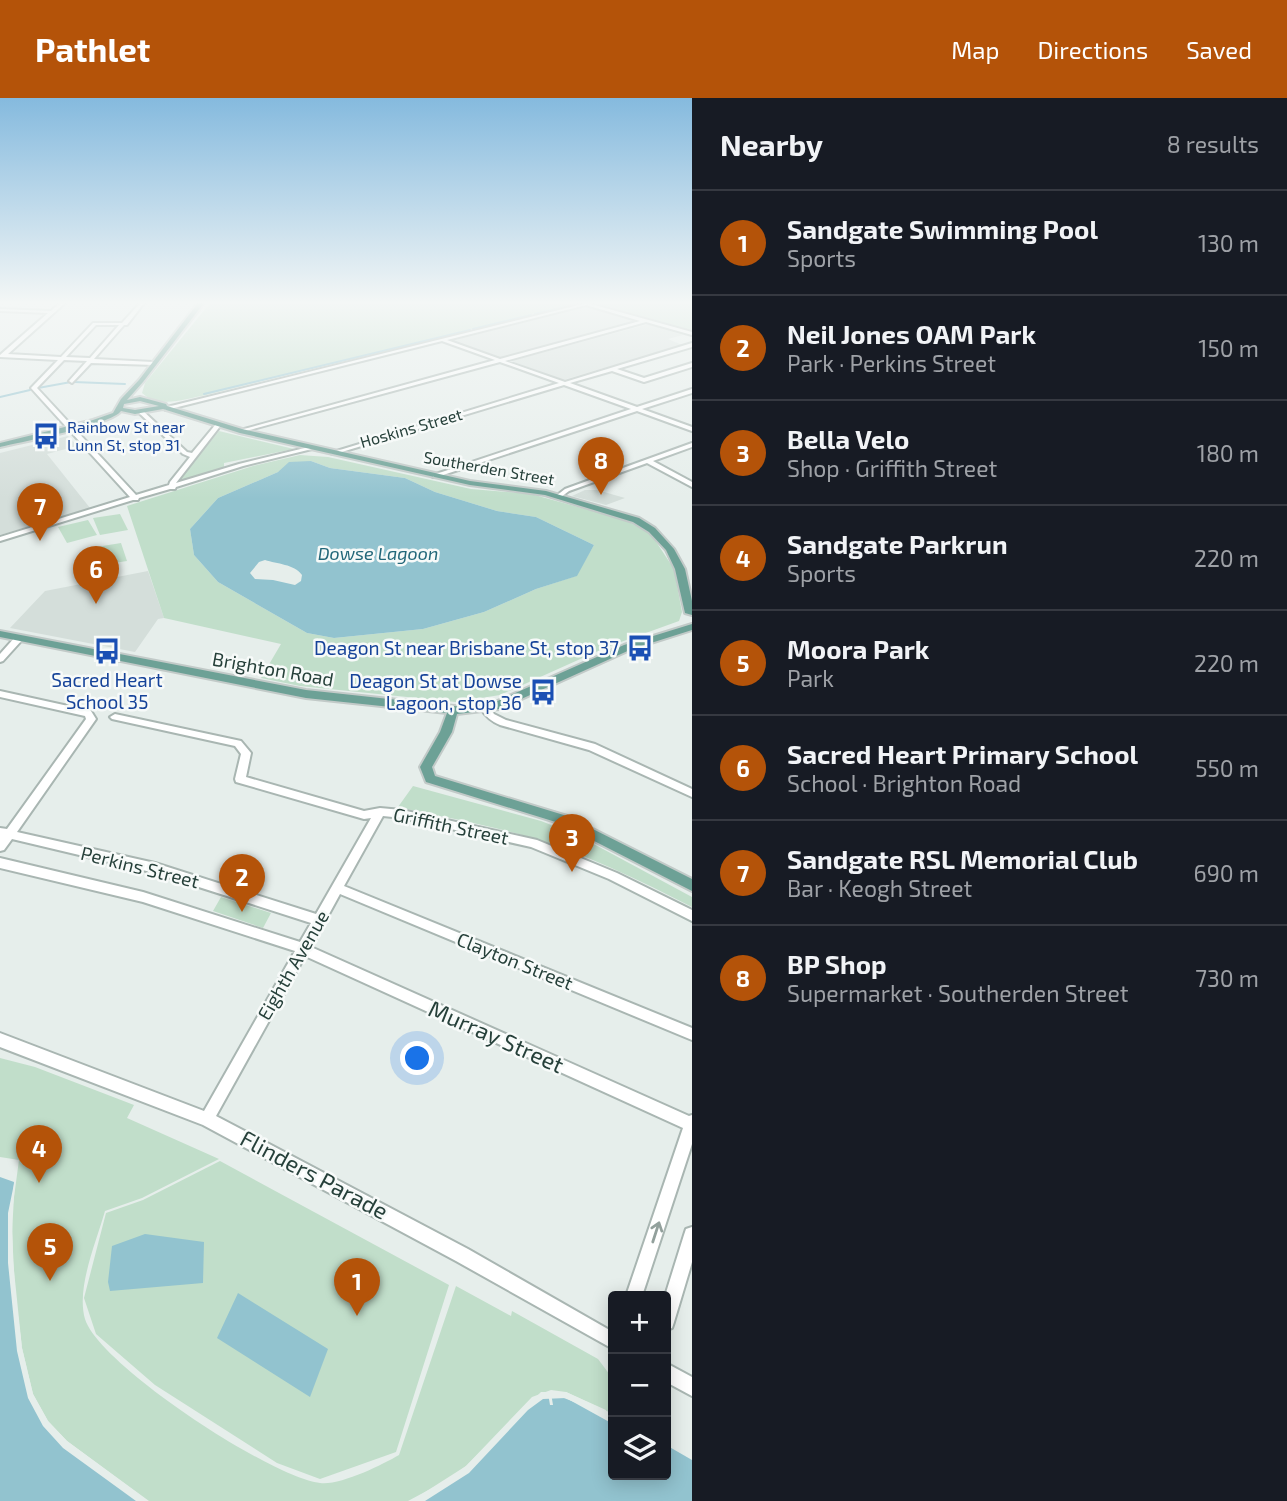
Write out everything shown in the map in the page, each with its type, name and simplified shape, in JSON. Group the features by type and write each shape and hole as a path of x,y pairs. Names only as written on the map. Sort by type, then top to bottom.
{"main road":[{"path":"95,422 114,415 150,368"},
{"path":"141,381 137,394 146,400 218,425 333,453"},
{"path":"120,406 131,399 146,400"},
{"path":"120,406 140,411 150,406 146,400"},
{"path":"0,445 140,411 168,408"},
{"name":"Southerden Street","path":"333,453 435,475 559,496 621,515 652,530 674,557 690,613"},
{"path":"486,709 676,629 690,613"},
{"name":"Brighton Road","path":"0,634 306,694 453,710 486,709"},
{"path":"453,710 446,732 426,767 430,779 564,819 692,885"}],"street":[{"path":"51,368 33,388 136,499"},
{"path":"72,381 84,368"},
{"path":"168,408 328,368"},
{"path":"240,431 468,368"},
{"path":"523,368 692,429"},
{"path":"612,369 644,380 681,368"},
{"name":"Hoskins Street","path":"333,453 612,369"},
{"path":"435,475 684,393 692,393"},
{"path":"140,411 185,453 191,455"},
{"path":"173,488 172,483 191,455 218,425"},
{"path":"559,496 567,490 692,445"},
{"path":"0,539 241,465 313,448"},
{"path":"647,461 692,485"},
{"path":"0,659 19,638"},
{"path":"0,694 88,713 91,719 4,834 0,847"},
{"path":"486,709 491,716 503,723 592,747 692,793"},
{"name":"Griffith Street","path":"115,717 238,743 246,753 240,779 363,815 380,812 402,814 533,843 613,876 692,915"},
{"name":"Eighth Avenue","path":"207,1119 380,812"},
{"name":"Perkins Street","path":"4,834 155,868 318,920"},
{"name":"Perkins Street","path":"0,863 143,897 301,948"},
{"name":"Clayton Street","path":"337,888 692,1034"},
{"name":"Murray Street","path":"301,948 692,1124"},
{"name":"Flinders Parade","path":"0,1040 207,1119 451,1249 608,1339"},
{"path":"636,1291 692,1124"},
{"path":"671,1305 692,1235"},
{"path":"671,1375 692,1387"}],"shaded area":[{"path":"531,368 602,368 563,380"},
{"path":"68,436 77,446 47,454 90,508 0,535 0,453"},
{"path":"585,490 597,490 625,498 606,505 572,496"},
{"path":"148,571 164,618 158,619 135,652 10,628 45,591"}],"green space":[{"path":"157,368 312,368 172,402 149,398 142,393 145,383"},
{"path":"219,431 294,449 224,463 224,467 183,482 178,481"},
{"path":"300,455 328,457 471,489 531,494 625,520 651,534 674,569 682,612 679,621 607,647 500,695 456,702 300,686 261,678 281,644 164,618 127,506 253,466","holes":["311,461 330,468 405,478 435,492 497,511 536,517 594,545 576,576 536,589 484,612 423,629 334,638 307,633 218,582 194,555 190,529 218,498"]},
{"path":"120,514 128,530 100,535 93,518"},
{"path":"88,520 97,535 67,543 58,527"},
{"path":"121,543 127,561 89,567 84,549"},
{"path":"413,786 541,821 577,835 692,897 692,907 571,851 496,828 398,807"},
{"path":"221,897 271,913 263,928 213,911"},
{"path":"0,1058 35,1067 134,1105 127,1118 219,1159 142,1198 105,1211 85,1280 85,1319 97,1339 153,1390 228,1441 297,1476 320,1483 338,1481 372,1469 399,1455 456,1286 511,1316 512,1311 598,1359 608,1372 608,1412 566,1392 541,1392 466,1466 449,1479 408,1501 149,1501 67,1441 48,1421 33,1394 22,1348 13,1261 12,1212 19,1160 0,1157"},
{"path":"220,1161 449,1285 396,1452 320,1479 277,1463 155,1385 96,1334 84,1298 106,1213 143,1200"}],"water":[{"name":"Dowse Lagoon","path":"311,461 330,468 405,478 435,492 497,511 536,517 594,545 577,576 536,589 484,612 423,629 334,638 307,633 218,582 194,555 190,529 218,498 278,472 289,462","holes":["265,560 299,571 302,575 301,581 295,585 255,579 250,573 259,562"]},
{"path":"0,1177 14,1182 10,1233 16,1320 31,1396 55,1434 144,1501 0,1501"},
{"path":"145,1234 204,1242 203,1283 110,1291 108,1282 112,1246"},
{"path":"238,1293 328,1349 310,1397 217,1338"},
{"path":"548,1393 550,1405 553,1405 551,1393 608,1415 608,1480 671,1480 671,1448 692,1460 692,1501 415,1501 467,1469 525,1407"}],"pier":[{"path":"15,1179 12,1232 15,1290 22,1348 33,1394 48,1421 67,1441 148,1501 136,1501 63,1448 43,1426 28,1398 17,1351 8,1263 8,1213"},
{"path":"551,1390 566,1392 606,1410 608,1421 566,1398 543,1399 528,1410 469,1473 425,1501 411,1501 466,1466 532,1397"}],"waterway":[{"path":"204,394 310,368"},
{"path":"38,388 71,382"},
{"path":"74,382 125,384"},
{"path":"0,397 30,390"}],"place":[{"name":"Rainbow St near Lunn St, stop 31","path":"46,436"},
{"name":"BP Shop","path":"601,495"},
{"name":"Sandgate RSL Memorial Club","path":"40,541"},
{"name":"Sacred Heart Primary School","path":"96,604"},
{"name":"Deagon St near Brisbane St, stop 37","path":"640,648"},
{"name":"Sacred Heart School 35","path":"107,651"},
{"name":"Deagon St at Dowse Lagoon, stop 36","path":"543,692"},
{"name":"Bella Velo","path":"572,872"},
{"name":"Neil Jones OAM Park","path":"242,912"},
{"name":"Sandgate Parkrun","path":"39,1183"},
{"name":"Moora Park","path":"50,1281"},
{"name":"Sandgate Swimming Pool","path":"357,1316"}]}
